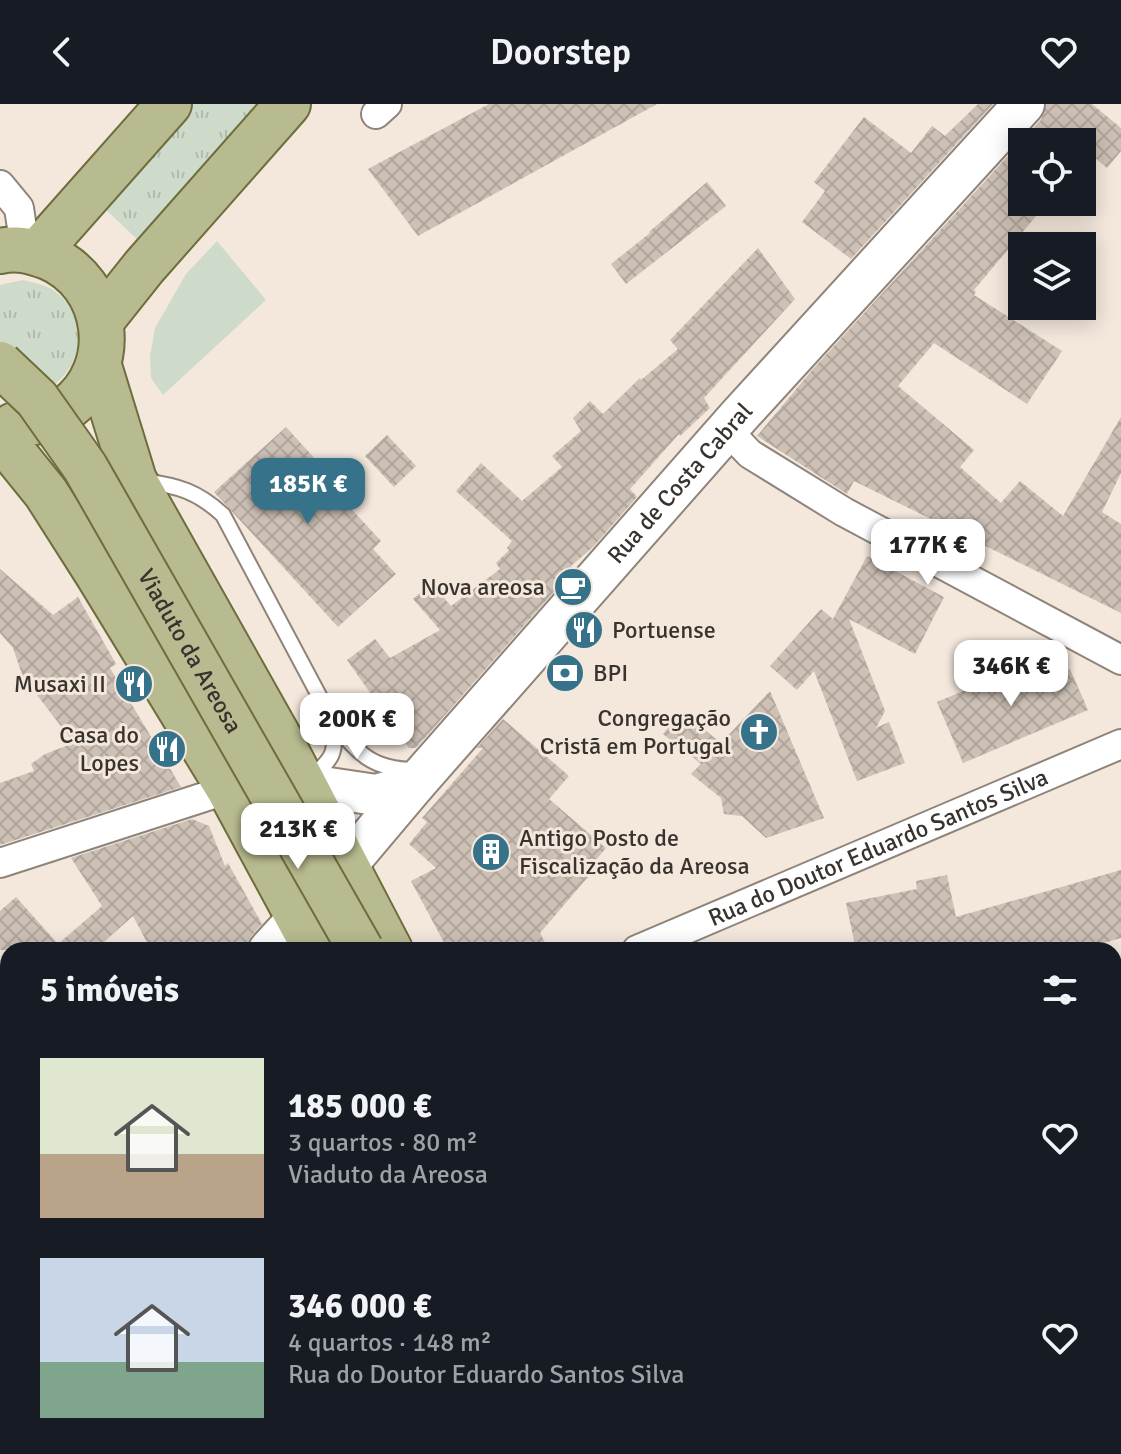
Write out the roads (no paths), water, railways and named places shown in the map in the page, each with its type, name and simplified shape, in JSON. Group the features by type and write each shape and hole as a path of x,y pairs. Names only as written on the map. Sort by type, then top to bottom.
{"main road":[{"path":"0,423 14,425 41,421 66,409 86,390 99,366 103,343 101,321 93,297 79,278 60,262 21,251 169,104"},
{"path":"101,321 144,267 288,104"},
{"name":"Rua de Costa Cabral","path":"313,939 345,867 424,774 727,430 1024,104"},
{"name":"Viaduto da Areosa","path":"0,364 37,399 85,467 375,942"},
{"path":"99,366 134,480 281,741 345,867 376,942"},
{"path":"0,436 46,493 229,789 313,939"},
{"path":"229,789 302,784 376,795 424,774"},
{"path":"327,942 341,927 358,924 375,942"}],"street":[{"path":"0,185 19,208 21,251"},
{"path":"727,430 750,454 844,512 1121,660"},
{"name":"Rua do Doutor Eduardo Santos Silva","path":"656,942 1121,744"},
{"path":"0,863 229,789"}],"lane":[{"path":"134,480 178,486 207,500 223,515 332,720 359,754 382,766 424,774"},
{"path":"302,784 329,762 335,737 332,720"}],"place":[{"name":"Nova areosa","path":"573,587"},
{"name":"Portuense","path":"584,630"},
{"name":"BPI","path":"565,673"},
{"name":"Musaxi II","path":"134,684"},
{"name":"Congregação Cristã em Portugal","path":"759,732"},
{"name":"Casa do Lopes","path":"167,749"},
{"name":"Antigo Posto de Fiscalização da Areosa","path":"491,852"}]}
